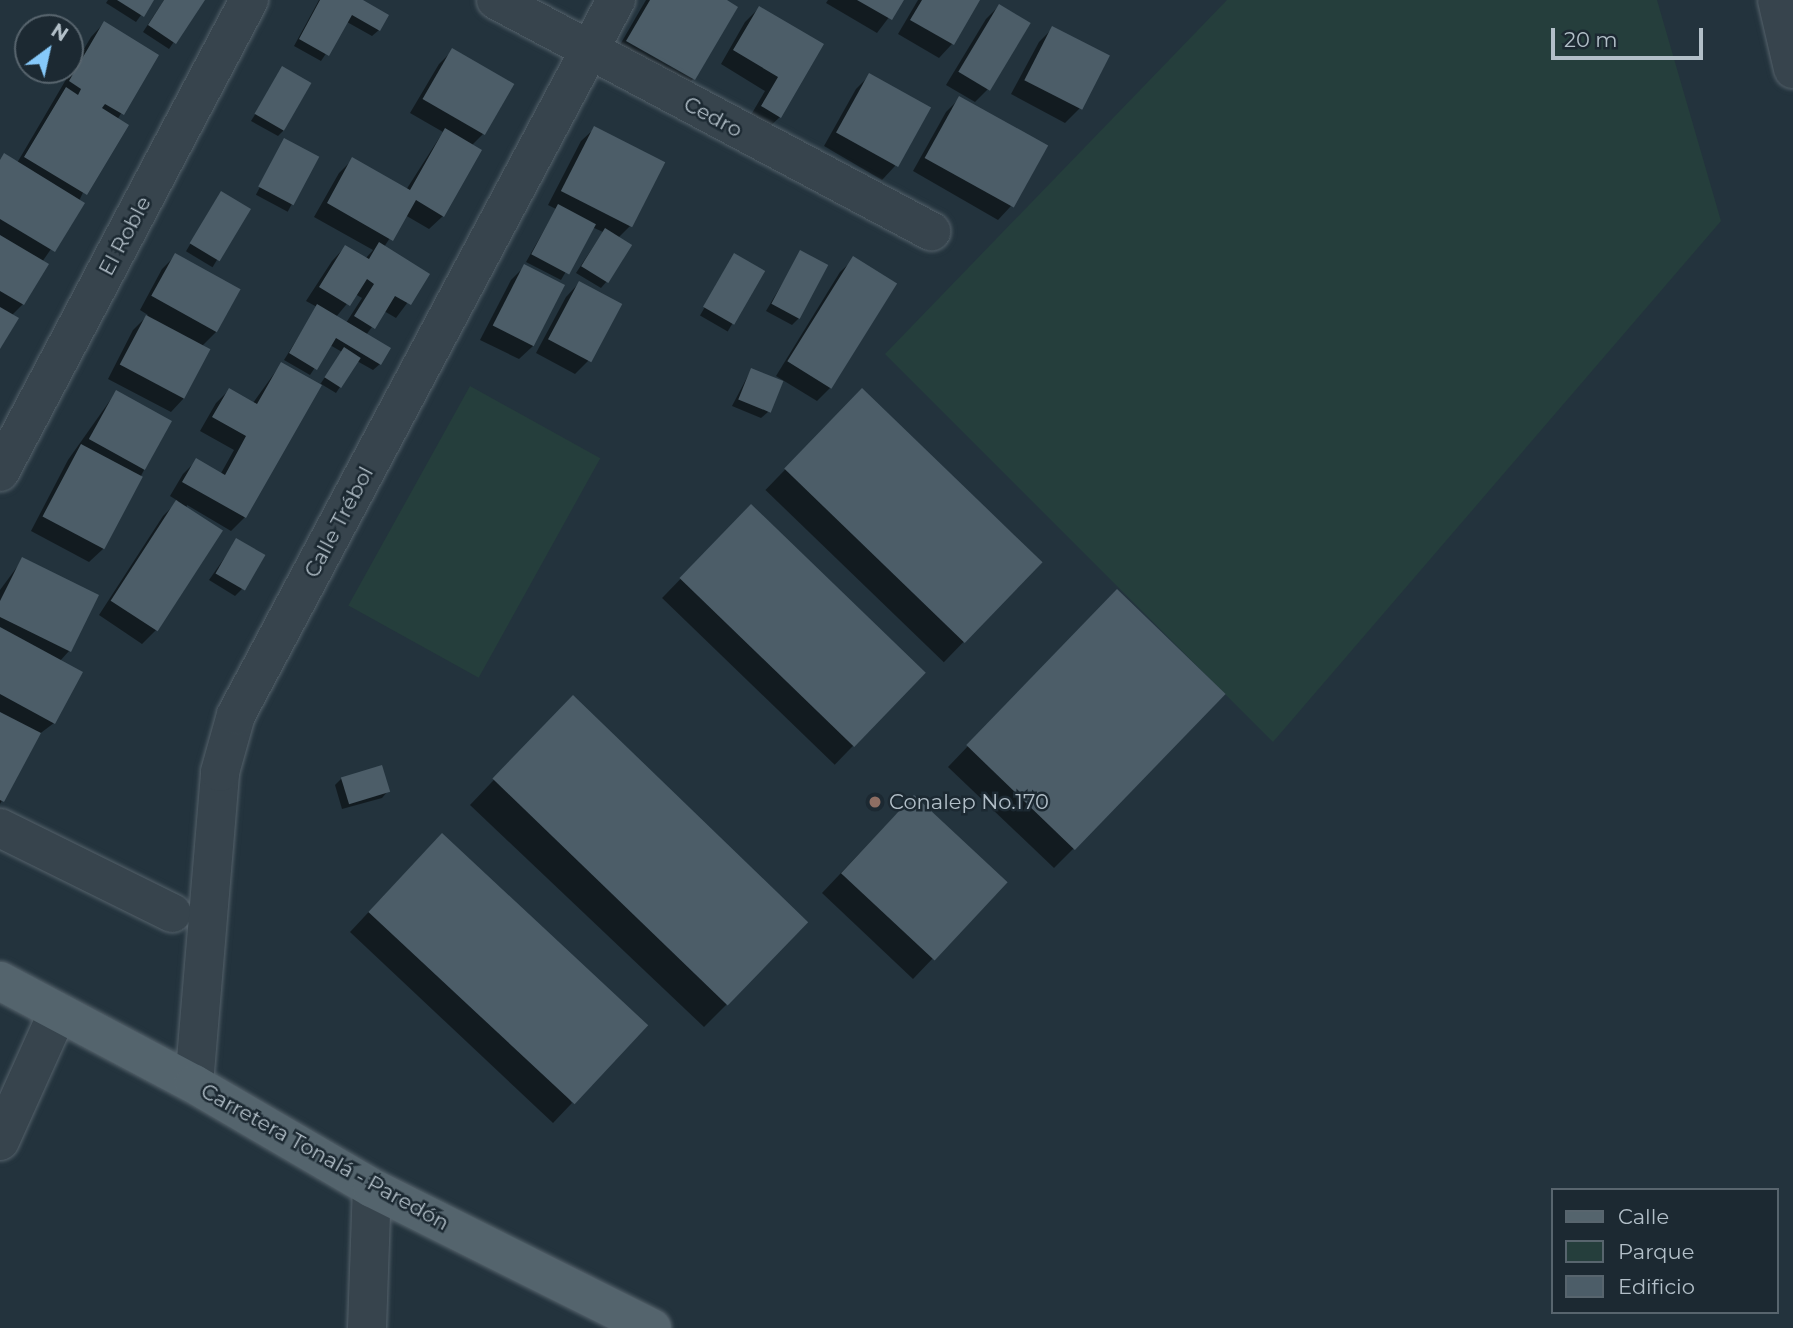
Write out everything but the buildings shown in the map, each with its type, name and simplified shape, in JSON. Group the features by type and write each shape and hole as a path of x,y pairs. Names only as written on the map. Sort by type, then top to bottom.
{"main road":[{"name":"Carretera Tonalá - Paredón","path":"0,981 194,1084 372,1188 652,1328"}],"street":[{"name":"El Roble","path":"0,472 249,0"},
{"name":"Cedro","path":"496,0 931,231"},
{"name":"Calle Trébol","path":"194,1084 220,772 236,715 616,0"},
{"path":"1777,0 1793,69"},
{"path":"0,828 172,913"},
{"path":"0,1141 58,1012"},
{"path":"366,1328 372,1188"}],"green space":[{"path":"1227,0 1657,0 1721,221 1273,742 885,354"},
{"path":"470,386 600,458 479,678 348,606"}],"place":[{"name":"Conalep No.170","path":"875,802"}]}
